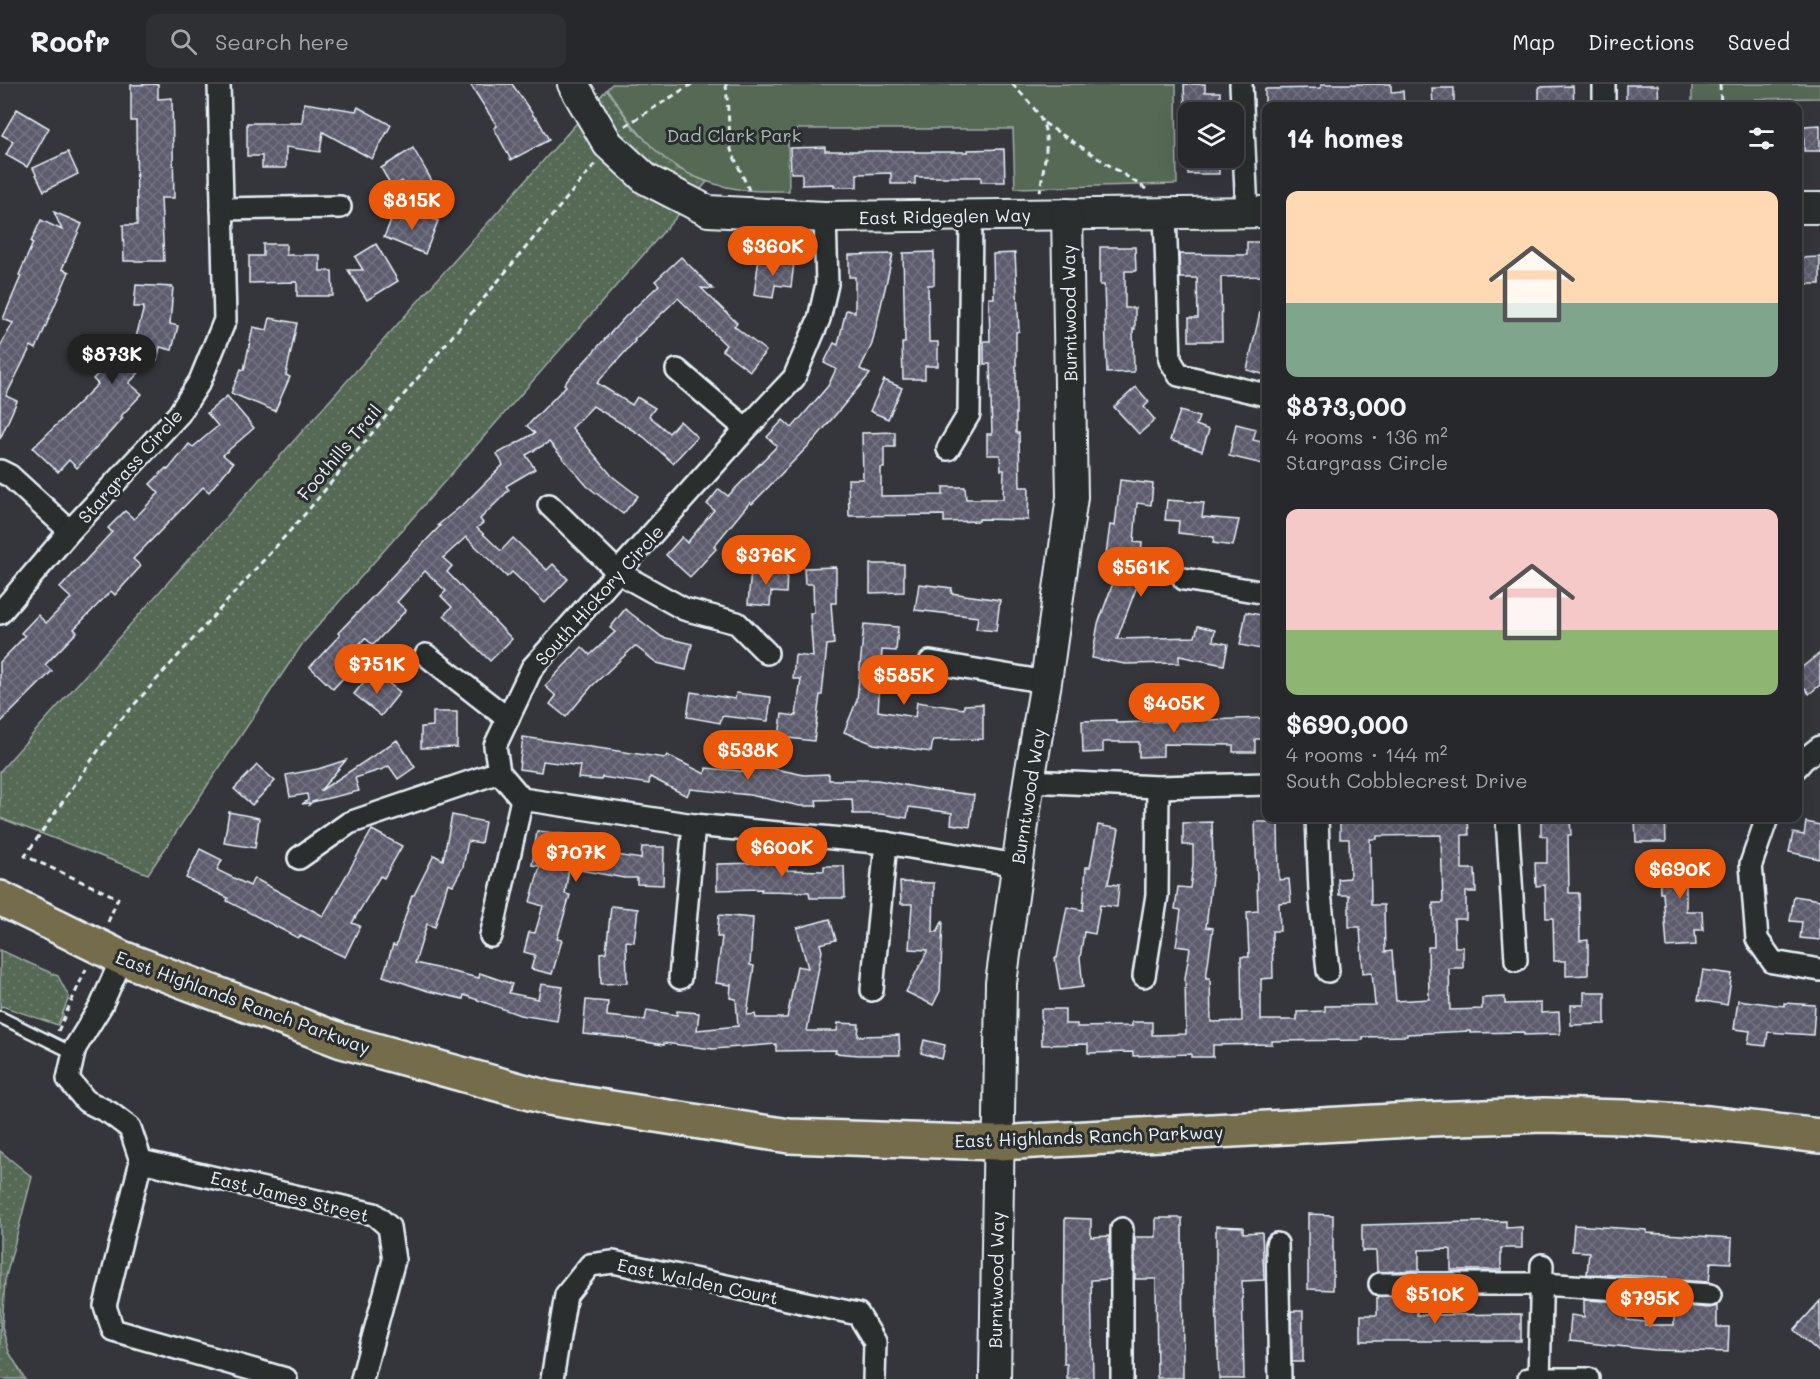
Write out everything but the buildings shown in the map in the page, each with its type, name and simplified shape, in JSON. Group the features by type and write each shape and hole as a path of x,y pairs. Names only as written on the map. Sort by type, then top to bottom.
{"main road":[{"name":"East Highlands Ranch Parkway","path":"0,898 122,958 342,1041 548,1098 789,1136 998,1143 1429,1119 1544,1115 1624,1117 1709,1123 1820,1136"}],"street":[{"name":"Stargrass Circle","path":"0,613 70,531 179,414 200,381 225,320 219,84"},
{"name":"East Ridgeglen Way","path":"573,84 608,144 646,179 708,211 825,217 1256,212"},
{"path":"1241,84 1256,212"},
{"path":"1604,84 1604,102"},
{"path":"222,209 340,207"},
{"path":"1802,208 1820,208"},
{"path":"1165,213 1170,360 1179,375 1262,394"},
{"name":"Burntwood Way","path":"995,1379 1001,983 1072,497 1067,214"},
{"path":"948,449 969,414 971,215"},
{"name":"South Hickory Circle","path":"499,772 495,746 532,668 794,378 819,319 827,284 825,217"},
{"path":"677,370 746,429"},
{"path":"0,471 10,476 70,531"},
{"path":"549,505 619,573 684,609 737,623 767,653"},
{"path":"1184,579 1262,591"},
{"path":"426,655 508,719"},
{"path":"930,662 1046,682"},
{"path":"1802,760 1820,747"},
{"path":"299,858 349,824 499,772 522,800 694,825 886,843 1017,865"},
{"path":"1029,781 1158,787 1262,784"},
{"path":"1144,975 1157,895 1158,787"},
{"path":"491,936 522,800"},
{"path":"1317,822 1320,892 1328,971"},
{"path":"1507,822 1516,960"},
{"path":"1766,822 1751,864 1757,939 1773,962 1820,970"},
{"path":"680,978 694,825"},
{"path":"872,990 886,843"},
{"path":"122,958 101,1006 73,1053 68,1079 86,1101 111,1113 130,1128 141,1161 105,1306 113,1330 286,1379"},
{"name":"East James Street","path":"141,1161 374,1214 389,1227 394,1260 362,1379"},
{"path":"1122,1229 1122,1379"},
{"path":"1277,1244 1280,1379"},
{"name":"East Walden Court","path":"552,1379 566,1295 590,1265 613,1262 858,1314 875,1342 874,1379"},
{"path":"1380,1284 1542,1274 1710,1295"},
{"path":"1539,1379 1542,1274"},
{"path":"1529,1379 1588,1379"}],"lane":[{"path":"0,1017 73,1053"}],"path":[{"name":"Foothills Trail","path":"25,856 116,725 305,514 597,162 608,144 623,127 692,84"},
{"path":"726,84 731,150 759,214"},
{"path":"1012,84 1030,102 1044,123 1047,134 1036,215"},
{"path":"1720,84 1721,102"},
{"path":"1044,123 1156,195 1165,213"}],"green space":[{"name":"Dad Clark Park","path":"612,84 1176,84 1177,184 1015,188 1013,129 798,129 788,141 789,191 738,189 694,177 661,155 633,126 607,89"},
{"path":"1692,84 1820,84 1820,98 1755,99 1755,102 1692,102"},
{"path":"607,89 634,129 677,168 707,182 303,643 148,874 0,818 0,771"},
{"path":"0,950 58,976 69,997 58,1025 2,1006 0,1008"},
{"path":"0,1151 32,1177 5,1280 2,1327 9,1352 25,1379 0,1379"}]}
